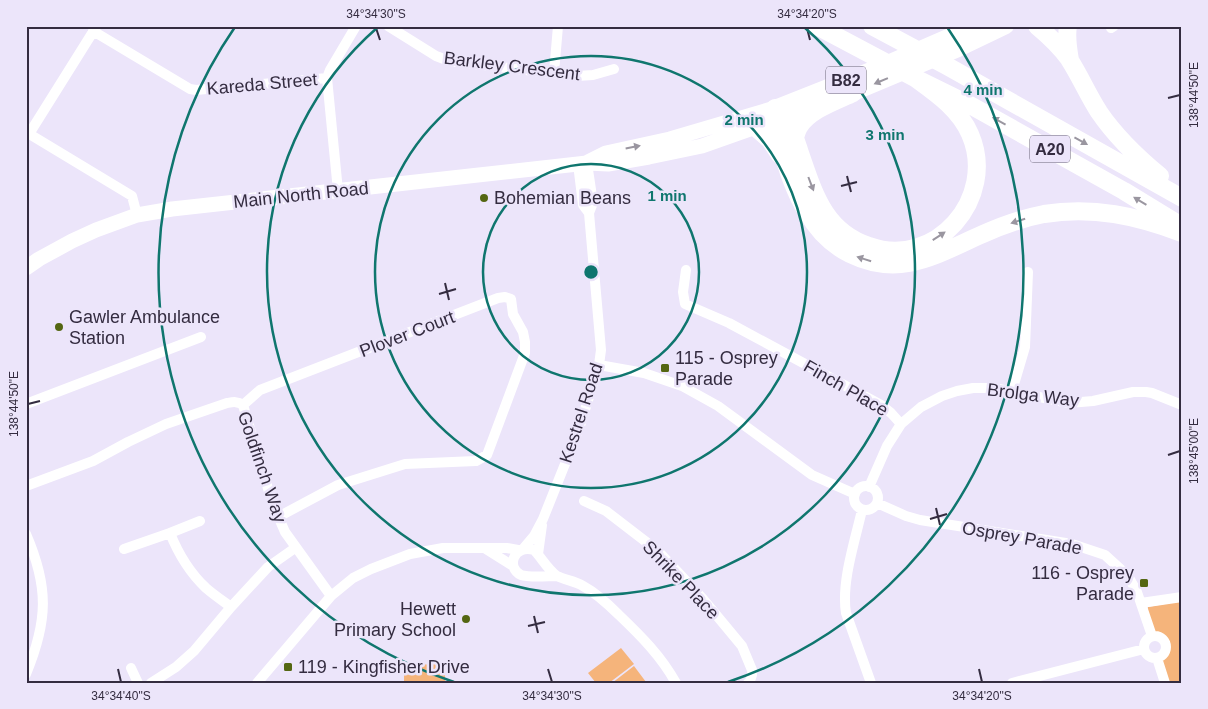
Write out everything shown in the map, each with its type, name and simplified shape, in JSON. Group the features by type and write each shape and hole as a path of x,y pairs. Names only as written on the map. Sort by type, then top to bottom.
{"highway":[{"name":"A20","path":"817,26 987,114 1182,226"},
{"name":"A20","path":"872,26 1182,198"},
{"name":"B82","path":"776,114 972,26"},
{"name":"B82","path":"776,114 852,93 1006,26"},
{"path":"1037,26 1050,37 1070,60 1098,111 1118,137 1136,156 1182,194"},
{"path":"1068,26 1067,42 1070,60"},
{"path":"776,114 788,124 823,210 834,224 845,234 871,247 890,250 909,249 938,238 952,227 966,209 974,190 976,179 976,157 971,136 958,114 935,92 915,78"},
{"path":"795,138 800,126 813,114 822,107 852,93"},
{"path":"776,114 778,131 788,168 801,202 807,212 821,231 837,246 846,252 875,263 915,262 1008,224 1032,217 1066,212 1105,212 1125,215 1140,218 1182,233"},
{"path":"755,127 770,140 788,168"}],"main road":[{"name":"Main North Road","path":"26,268 72,241 137,215 172,209 583,163 608,164 702,146 755,127 776,114"},
{"name":"Main North Road","path":"583,163 606,153 776,114"}],"street":[{"path":"338,191 326,78 356,26"},
{"name":"Barkley Crescent","path":"388,26 436,56 449,61 577,76 593,76 614,69"},
{"path":"554,73 558,26"},
{"path":"94,29 28,133 132,196 137,215"},
{"name":"Kareda Street","path":"94,29 190,89 326,78"},
{"name":"Kestrel Road","path":"521,550 534,536 543,519 579,429 599,365 601,350 589,213 592,203 583,163"},
{"name":"Finch Place","path":"686,270 683,292 685,304 729,323 881,405 901,424"},
{"path":"1012,391 1025,347 1028,272"},
{"name":"Plover Court","path":"243,405 260,390 498,298 505,297 511,299 513,314 523,332 525,353 522,364 487,455 476,461 405,464 338,485 278,516"},
{"path":"26,404 201,337"},
{"path":"599,365 644,373 682,386 718,406 812,475 855,494"},
{"name":"Brolga Way","path":"869,487 887,446 901,424 921,407 942,396 957,391 973,388 994,388 1069,403 1098,400 1133,392 1146,392 1182,406"},
{"name":"Goldfinch Way","path":"26,486 93,461 166,424 236,402 243,405 272,502 285,532 331,596"},
{"path":"863,486 869,487 875,490 878,496 877,504 873,508 862,510 854,500 855,494 863,486"},
{"name":"Shrike Place","path":"584,501 606,511 658,551 702,598 742,646 752,670 751,682"},
{"name":"Osprey Parade","path":"877,504 920,520 1072,544 1105,555 1128,576 1137,592 1152,636"},
{"path":"862,510 846,580 844,603 870,683"},
{"name":"Kestrel Road","path":"539,556 543,519"},
{"path":"124,549 200,521"},
{"path":"170,533 189,568 205,587 231,608"},
{"path":"26,534 39,570 43,596 39,637 26,674"},
{"path":"151,683 176,667 194,651 268,567 296,548"},
{"path":"257,683 331,596 353,578 410,554 442,548 534,550 558,576"},
{"path":"486,548 513,566 520,574 558,576 582,586 605,602 651,647 668,668 676,683"},
{"path":"513,566 515,555 521,550"},
{"path":"530,576 539,569 539,556"},
{"path":"1140,603 1182,597"},
{"path":"1152,636 1161,637 1166,644 1164,653 1157,658 1149,656 1144,650 1143,646 1146,639 1152,636"},
{"path":"1012,683 1144,650"},
{"path":"1157,658 1165,683"},
{"path":"130,668 138,683"}],"shaded area":[{"path":"1182,601 1182,683 1168,683 1162,660 1168,651 1169,644 1165,638 1155,633 1147,612 1148,607"},
{"path":"621,648 634,664 609,683 596,683 588,673"},
{"path":"445,664 445,683 404,683 404,665"},
{"path":"634,666 646,682 612,683"}],"place":[{"name":"Bohemian Beans","path":"484,198"},
{"name":"Gawler Ambulance Station","path":"59,327"},
{"name":"115 - Osprey Parade","path":"665,368"},
{"name":"116 - Osprey Parade","path":"1144,583"},
{"name":"Hewett Primary School","path":"466,619"},
{"name":"119 - Kingfisher Drive","path":"288,667"}]}
